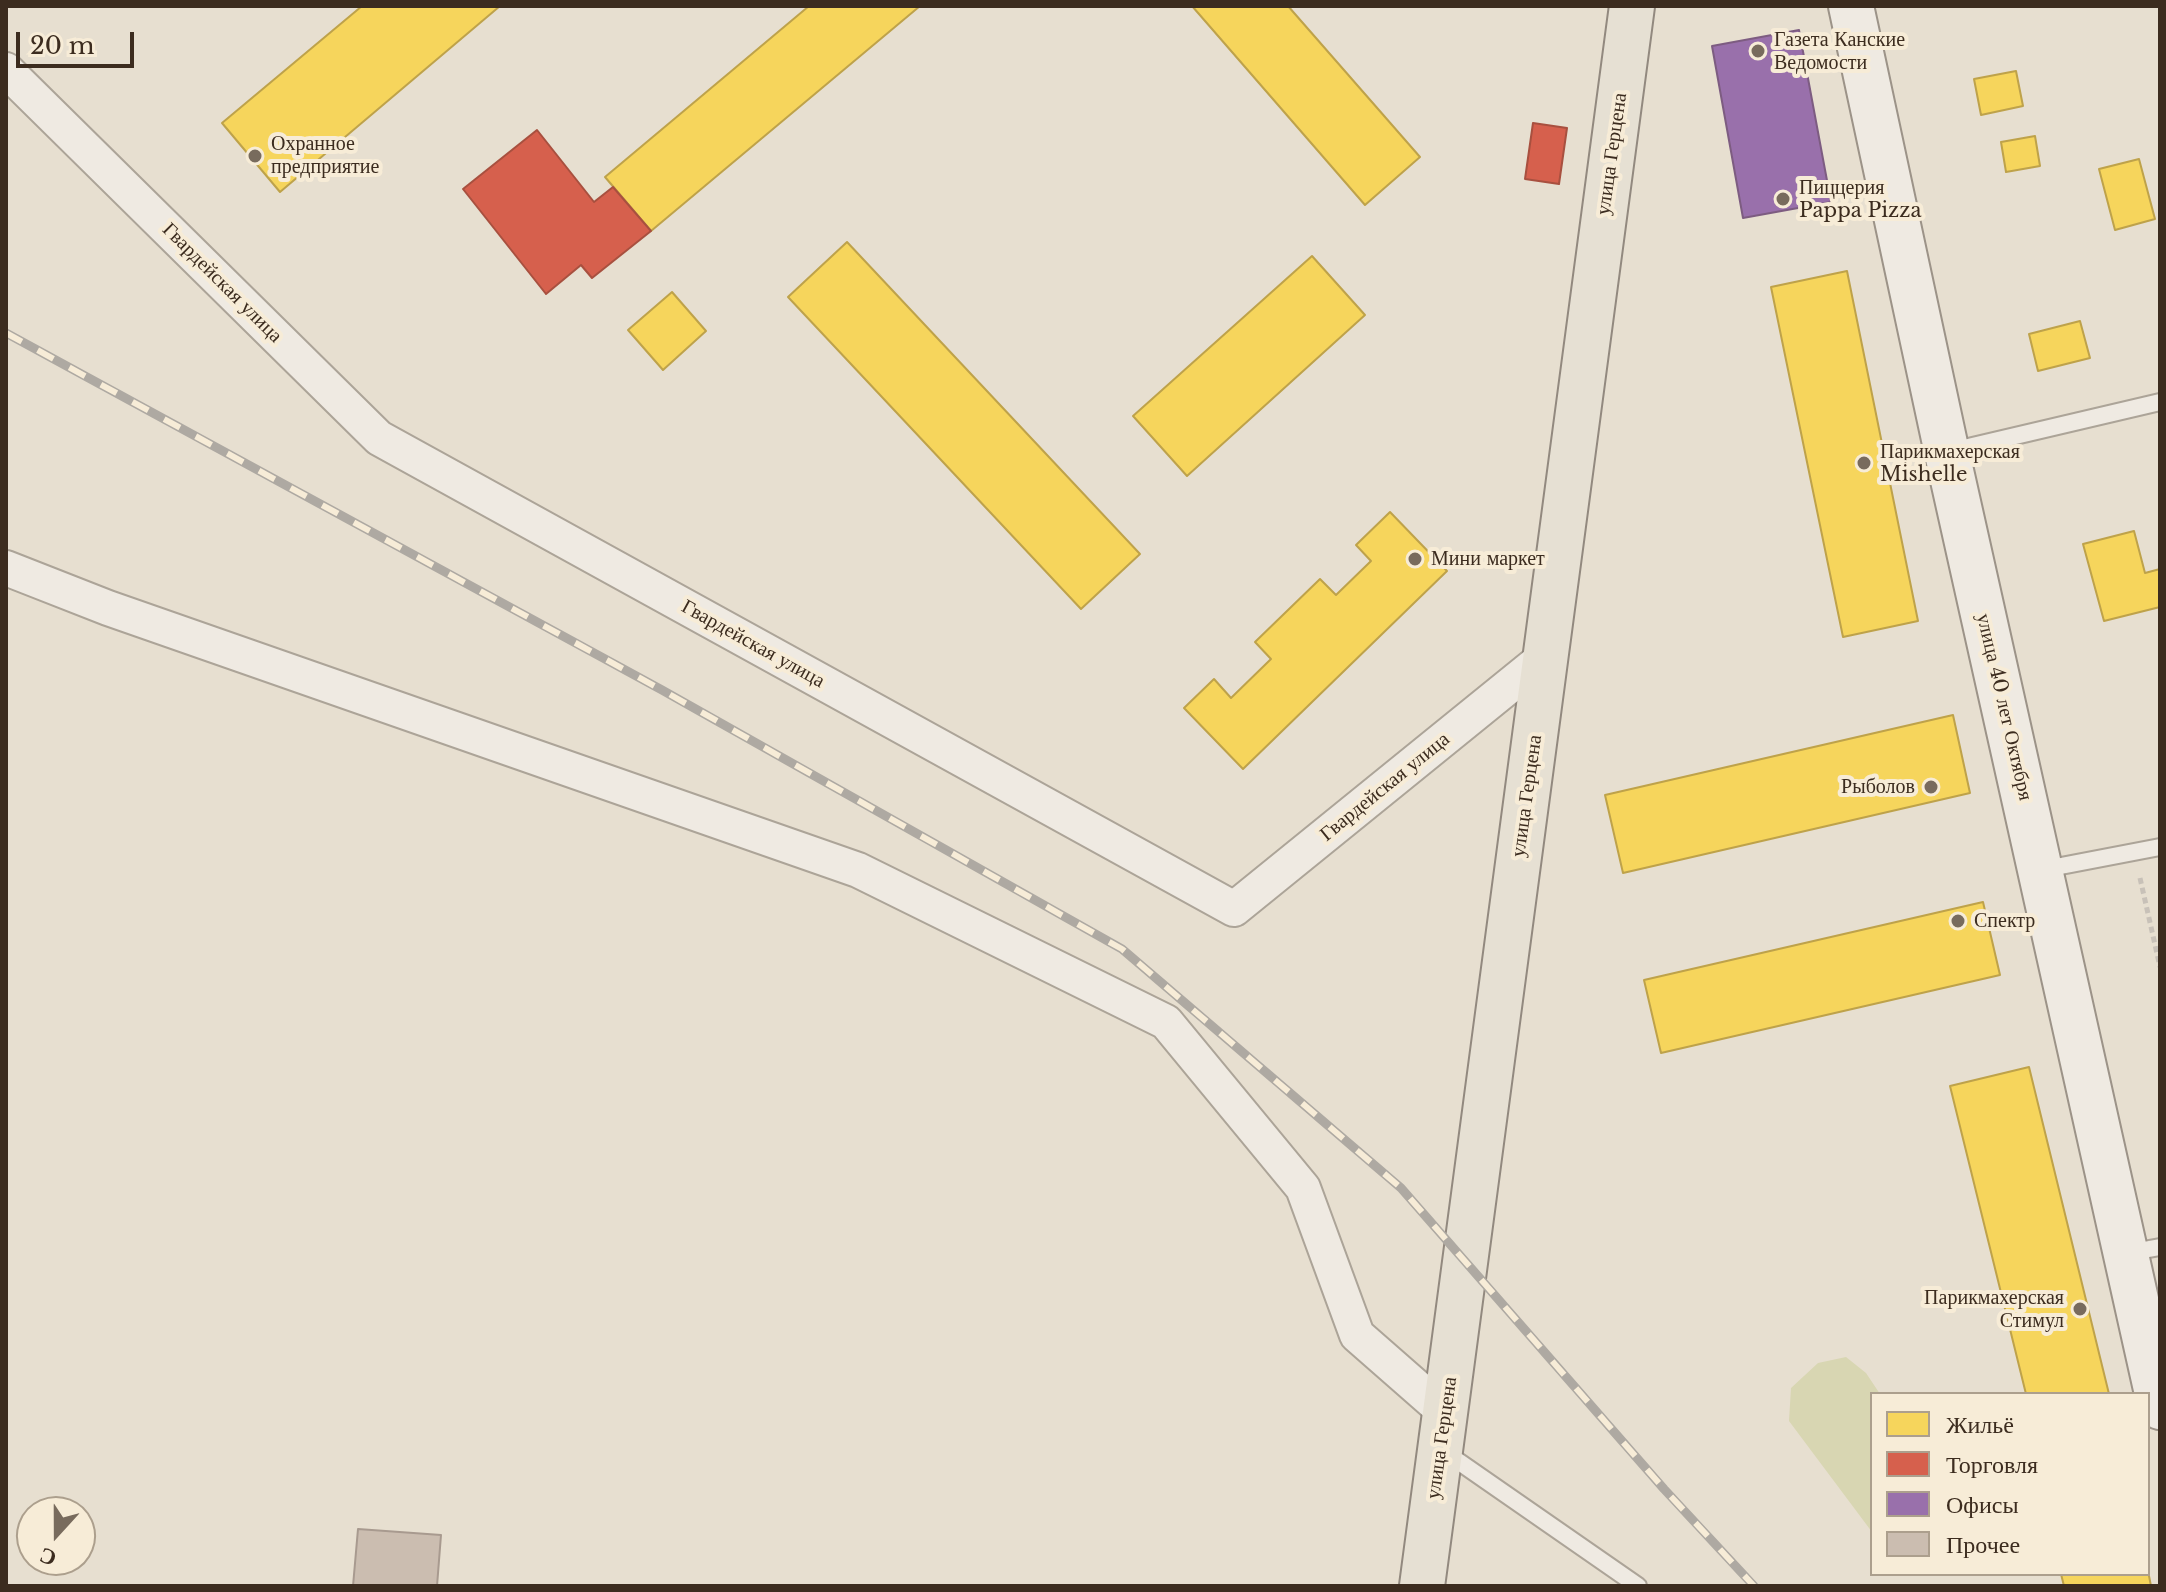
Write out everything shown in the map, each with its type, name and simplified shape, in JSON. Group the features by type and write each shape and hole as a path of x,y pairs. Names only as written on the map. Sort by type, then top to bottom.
{"main road":[{"name":"улица Герцена","path":"1422,1586 1632,6"},
{"name":"улица 40 лет Октября","path":"1851,6 2040,870 2143,1250 2160,1407"}],"street":[{"name":"Гвардейская улица","path":"6,70 379,438 1234,909 1546,656"},
{"path":"6,568 108,608 858,870 1166,1022 1303,1188 1357,1335 1444,1431"}],"lane":[{"path":"1947,453 2160,402"},
{"path":"2040,870 2160,847"},
{"path":"1444,1431 1638,1586"}],"path":[{"path":"2134,852 2160,967"}],"shaded area":[{"path":"1846,1357 1866,1373 1879,1392 1870,1392 1870,1529 1789,1421 1791,1388 1818,1363"}],"building: Жильё":[{"path":"362,6 500,6 280,192 222,123"},
{"path":"809,6 920,6 651,231 605,177"},
{"path":"1192,6 1288,6 1420,157 1365,205"},
{"path":"2016,71 2023,106 1981,115 1974,79"},
{"path":"2035,136 2040,166 2006,172 2001,142"},
{"path":"2139,159 2155,219 2115,230 2099,169"},
{"path":"847,242 1140,554 1081,609 788,297"},
{"path":"1312,256 1365,315 1187,476 1133,416"},
{"path":"1847,271 1918,621 1843,637 1771,287"},
{"path":"672,292 706,331 663,370 628,330"},
{"path":"2080,321 2090,358 2038,371 2029,334"},
{"path":"1390,512 1447,571 1243,769 1184,708 1214,679 1231,698 1271,659 1255,642 1320,579 1336,595 1371,561 1356,545"},
{"path":"2134,531 2145,573 2160,569 2160,607 2104,621 2083,544"},
{"path":"1953,715 1970,793 1623,873 1605,795"},
{"path":"1983,902 2000,975 1661,1053 1644,980"},
{"path":"2029,1067 2109,1392 2026,1392 1950,1086"},
{"path":"2062,1576 2149,1576 2151,1586 2064,1586"}],"building: Торговля":[{"path":"1533,123 1567,128 1559,184 1525,179"},
{"path":"537,130 594,202 613,187 651,231 592,278 581,265 546,294 463,189"}],"building: Офисы":[{"path":"1799,30 1831,202 1743,218 1712,46"}],"building: Прочее":[{"path":"358,1529 441,1535 437,1586 353,1586"}],"railway":[{"path":"6,333 662,690 1122,949 1401,1188 1664,1489 1754,1586"}],"place":[{"name":"Газета Канские Ведомости","path":"1758,51"},
{"name":"Охранное предприятие","path":"255,156"},
{"name":"Пиццерия Pappa Pizza","path":"1783,199"},
{"name":"Парикмахерская Mishelle","path":"1864,463"},
{"name":"Мини маркет","path":"1415,559"},
{"name":"Рыболов","path":"1931,787"},
{"name":"Спектр","path":"1958,921"},
{"name":"Парикмахерская Стимул","path":"2080,1309"}]}
